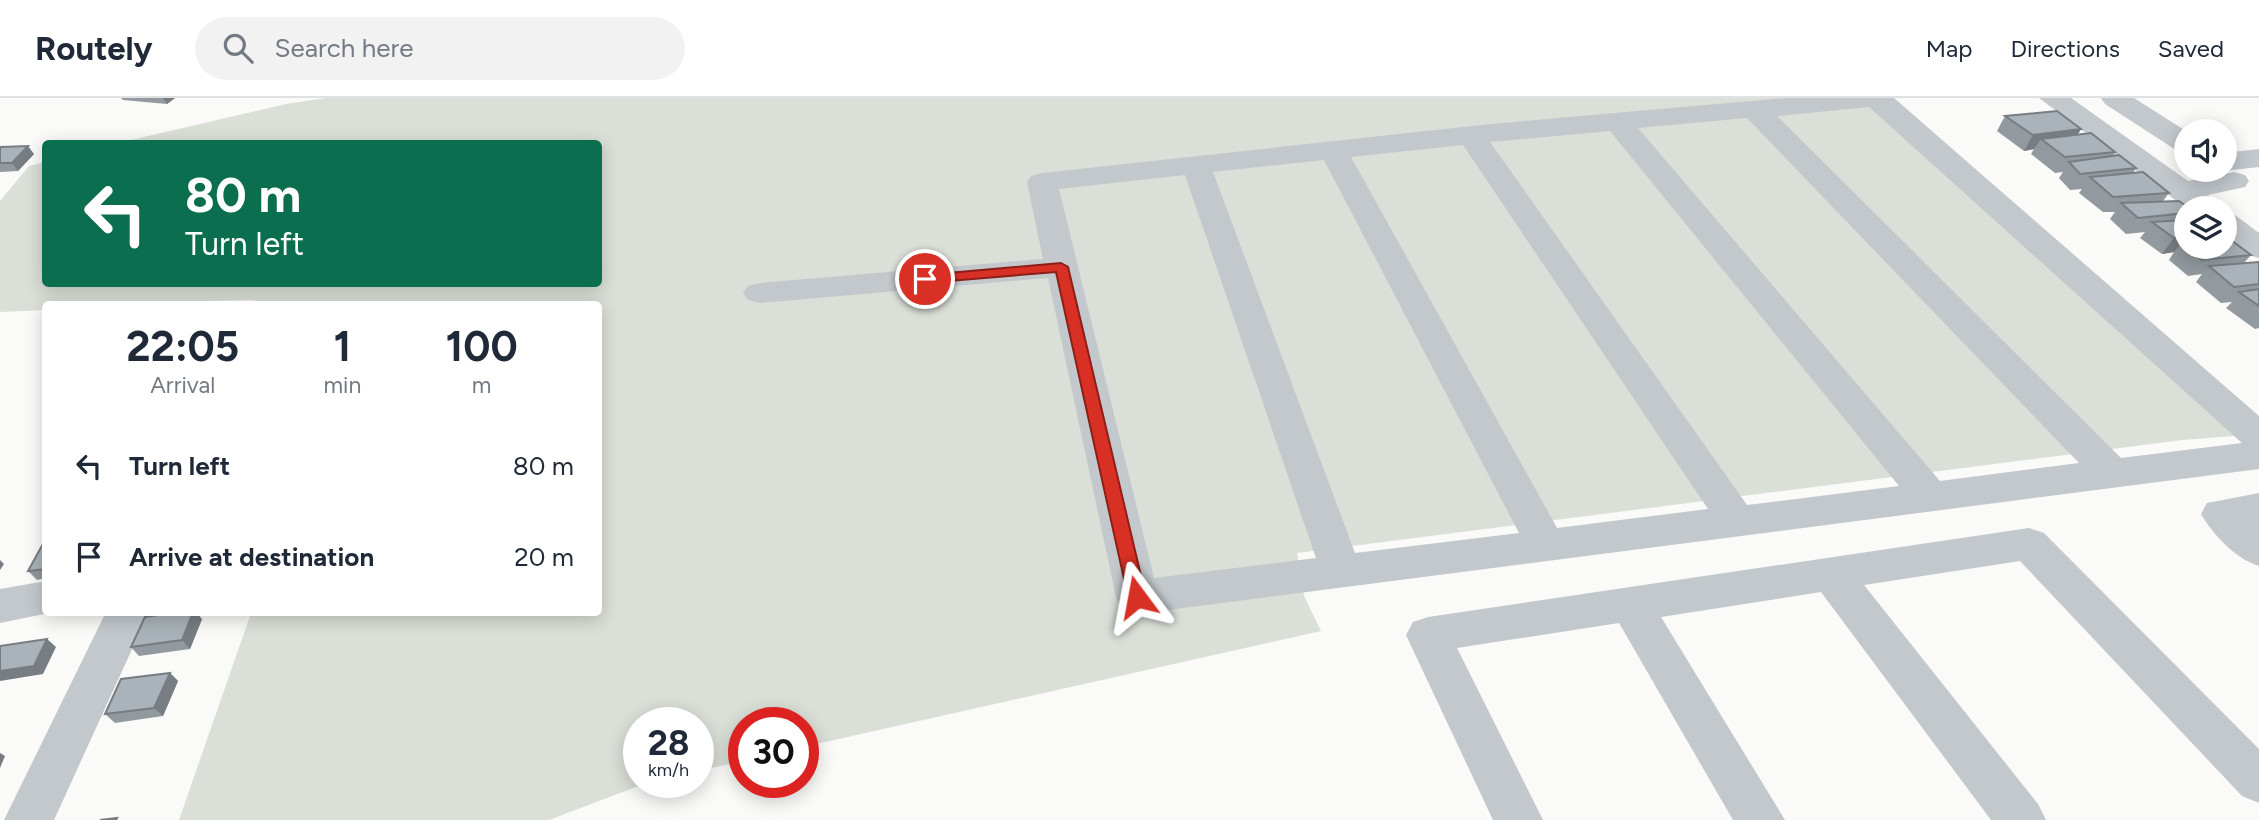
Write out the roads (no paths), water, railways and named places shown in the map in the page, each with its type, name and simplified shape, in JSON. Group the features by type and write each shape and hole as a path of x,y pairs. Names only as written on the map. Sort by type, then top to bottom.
{"street":[{"path":"2259,437 1877,98 1472,136 1042,182 1137,597 2259,455"},
{"path":"2053,98 2188,196"},
{"path":"2115,98 2174,136"},
{"path":"1755,110 2112,473"},
{"path":"1618,122 1931,497"},
{"path":"1472,136 1737,521"},
{"path":"1333,150 1546,545"},
{"path":"2237,167 2259,158"},
{"path":"1196,165 1342,571"},
{"path":"2237,179 2259,198"},
{"path":"2199,196 2214,182"},
{"path":"2237,232 2259,248"},
{"path":"760,293 1061,267"},
{"path":"2259,508 2221,514 2259,550"},
{"path":"1518,820 1428,635 2029,544 2259,781"},
{"path":"1832,575 2021,820"},
{"path":"0,606 42,599"},
{"path":"1631,605 1759,820"},
{"path":"29,820 126,616"}]}
